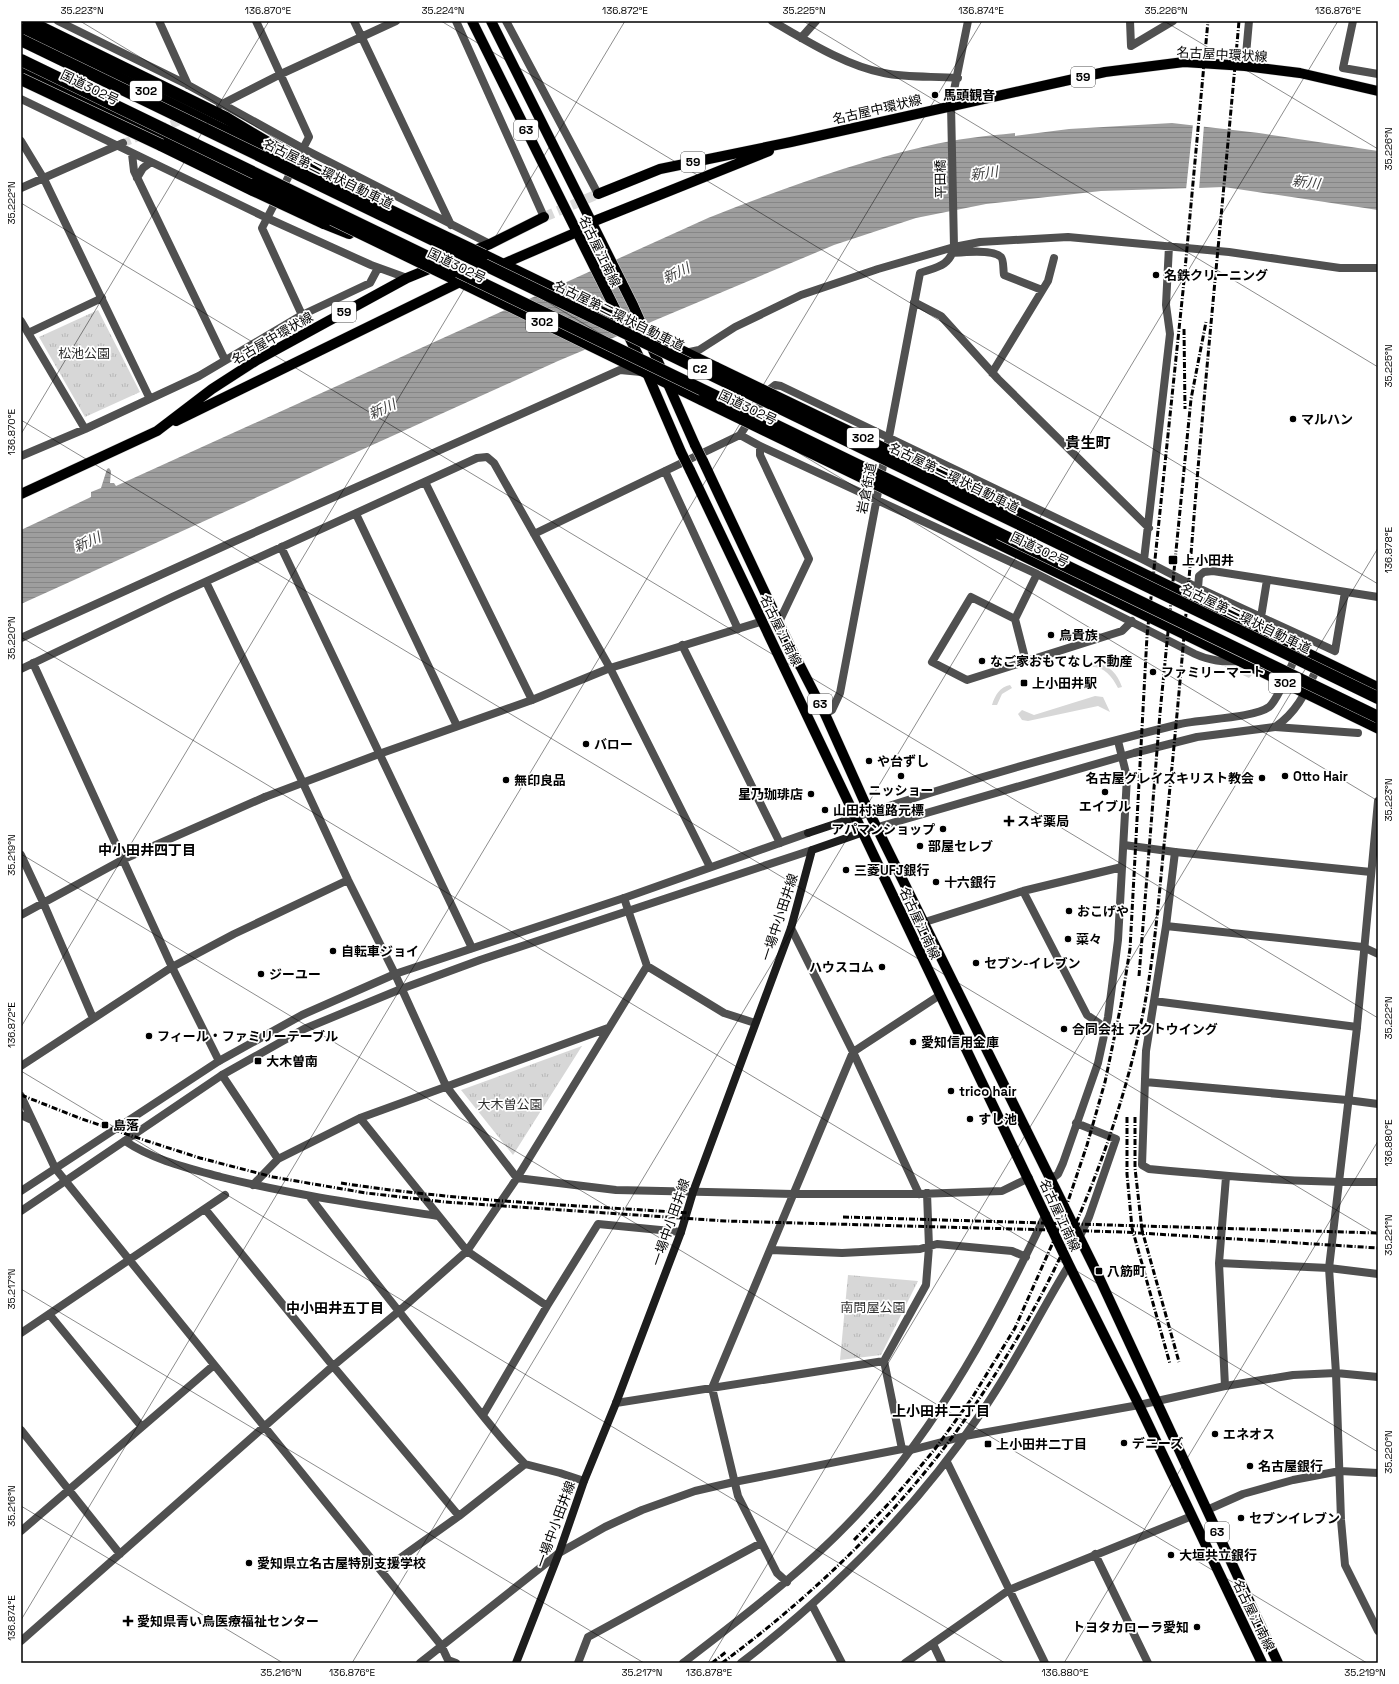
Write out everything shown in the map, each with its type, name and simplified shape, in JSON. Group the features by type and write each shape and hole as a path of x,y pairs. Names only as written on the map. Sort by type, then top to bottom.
{"highway":[{"path":"28,21 226,118 272,149 333,184"},
{"name":"国道302号","path":"21,29 272,149"},
{"name":"名古屋第二環状自動車道","path":"21,40 1378,698"},
{"name":"C2","path":"21,60 1378,717"},
{"name":"国道302号","path":"21,69 255,187"},
{"path":"21,79 161,145 255,187 324,223 419,262"},
{"name":"国道302号","path":"333,184 503,264 1378,688"},
{"name":"国道302号","path":"419,262 1378,728"}],"main road":[{"name":"名古屋江南線","path":"472,21 613,306 616,320 647,373 681,452 864,832 1069,1265 1139,1405 1262,1663"},
{"name":"名古屋江南線","path":"491,21 633,305 695,445 779,622 825,714 869,812 878,827 934,945 1079,1238 1278,1663"},
{"name":"名古屋中環状線","path":"598,194 660,169 791,142 1105,72 1184,62 1245,66 1300,73 1378,91"},
{"path":"594,227 791,142"},
{"name":"名古屋中環状線","path":"21,494 157,431 212,389 257,360 407,278 490,244 544,217"},
{"path":"503,264 578,236"},
{"path":"157,431 460,282"},
{"path":"808,833 856,817"},
{"path":"812,850 878,827"},
{"name":"一場中小田井線","path":"516,1663 559,1553 584,1481 616,1403 681,1232 693,1192 791,928 812,850"}],"street":[{"path":"158,21 188,85"},
{"path":"256,21 309,137 262,228 302,315"},
{"path":"354,21 451,224"},
{"path":"220,105 281,74 396,21"},
{"path":"456,21 544,217"},
{"path":"506,21 598,194"},
{"path":"772,21 801,38 856,65 884,73 958,78"},
{"path":"801,38 816,21"},
{"path":"951,106 958,78 968,21"},
{"path":"1130,21 1131,46 1173,21"},
{"path":"1245,66 1249,21"},
{"path":"1353,21 1343,68 1378,74"},
{"path":"65,22 188,85 220,105 304,149 490,244"},
{"path":"21,99 119,144 132,154 268,218 378,268 407,278"},
{"name":"平田橋","path":"951,106 954,250"},
{"path":"21,141 44,179 150,399"},
{"path":"21,188 44,179 119,144"},
{"path":"132,154 134,171 137,178 225,360"},
{"path":"137,178 143,168 151,162"},
{"path":"684,353 699,350 734,327 801,295 878,269 980,242 1068,237 1228,252 1280,261 1340,268 1378,268"},
{"path":"1144,560 1149,528 1170,334 1166,305 1169,246"},
{"path":"954,250 983,251 999,255 1002,258 1004,276 1042,290"},
{"name":"岩倉街道","path":"825,714 832,710 840,692 920,272 943,265 953,256 954,250"},
{"path":"992,373 1048,281 1054,258"},
{"path":"21,456 85,429 199,376 302,315 370,284 378,268"},
{"path":"365,286 372,297"},
{"path":"28,333 102,298"},
{"path":"914,302 941,316 992,373 1149,528"},
{"path":"21,321 85,429"},
{"path":"21,638 620,370 647,373"},
{"path":"534,534 740,435 770,390 775,386 781,386 1144,560 1198,588 1334,651 1346,592"},
{"path":"740,435 760,446 1037,574 1208,660 1223,662 1240,661"},
{"path":"760,446 760,455 809,558 779,622"},
{"path":"21,669 280,547 356,514 477,458 487,457 494,463 610,668 710,867"},
{"path":"665,471 738,629"},
{"path":"425,482 532,700"},
{"path":"356,514 457,726"},
{"path":"280,547 472,948"},
{"path":"1198,588 1199,576 1204,572 1213,571 1378,597"},
{"path":"1026,662 1015,619 1037,574"},
{"path":"1260,617 1267,580"},
{"path":"206,582 348,880 395,974 446,1086 517,1178 616,1190 793,1194 923,1194 1002,1191 1029,1178"},
{"path":"1211,594 1216,609"},
{"path":"1015,619 971,597 932,662 967,680 1122,632 1132,622"},
{"path":"21,915 124,859 265,797 379,754 532,700 610,668 762,621"},
{"path":"682,645 780,843"},
{"path":"856,817 1021,767 1190,722 1259,712 1270,706 1299,649"},
{"path":"1275,727 1286,720 1298,707 1321,660"},
{"path":"33,663 124,859 172,967 219,1061"},
{"path":"878,827 1122,756 1197,737 1275,727 1358,733"},
{"path":"1050,1180 1058,1174 1063,1163 1098,1063 1106,1028 1118,940 1127,777 1118,741"},
{"path":"1378,801 1363,947 1357,1027 1347,1100 1329,1268 1336,1373 1341,1520 1345,1565 1378,1631"},
{"path":"21,1191 219,1061 302,1015 395,974 624,898 808,833"},
{"path":"1124,845 1175,852 1371,872"},
{"path":"21,1211 222,1075 304,1029 401,989 812,850"},
{"path":"1175,852 1166,926 1146,1051 1142,1165 1149,1169 1226,1176 1339,1183 1378,1182"},
{"path":"21,855 93,1018"},
{"path":"924,922 1023,892 1122,867"},
{"path":"21,1066 172,967 234,934 348,880"},
{"path":"1023,892 1087,1015 1106,1028"},
{"path":"624,898 647,966 724,1013 755,1023"},
{"path":"1166,926 1363,947 1378,954"},
{"path":"791,928 923,1194 929,1247 926,1285 884,1361 902,1449"},
{"path":"21,1641 333,1366 467,1252 517,1178 647,966"},
{"path":"787,1582 777,1573 738,1496 712,1388 853,1052 940,995"},
{"path":"1154,1001 1357,1027"},
{"path":"253,1185 278,1159 360,1118 608,1028"},
{"path":"222,1075 278,1159"},
{"path":"1145,1082 1378,1104"},
{"path":"21,1096 55,1168 65,1182 382,1571 441,1646 448,1660 456,1663"},
{"path":"21,1115 32,1120"},
{"path":"360,1118 467,1252 547,1306"},
{"path":"1076,1123 1116,1139 1089,1217 1079,1238"},
{"path":"125,1141 141,1152 197,1170 253,1185 310,1197 438,1216"},
{"path":"1225,1386 1219,1263 1226,1176"},
{"path":"21,1333 225,1195"},
{"path":"310,1197 398,1312 483,1415 501,1440 525,1464 584,1481"},
{"path":"205,1209 333,1366 459,1516"},
{"path":"683,1663 787,1582 861,1510 911,1450 979,1346 1026,1257 1046,1214"},
{"path":"483,1415 547,1306 598,1224 681,1232"},
{"path":"771,1250 784,1252 842,1253 920,1249 937,1244 1012,1251 1026,1257"},
{"path":"1219,1263 1329,1268 1378,1274"},
{"path":"741,1663 812,1605 845,1575 894,1524 947,1462 1008,1372 1069,1265"},
{"path":"50,1314 142,1427"},
{"path":"616,1403 884,1361"},
{"path":"21,1531 214,1365"},
{"path":"420,1663 559,1553 604,1527 642,1510 695,1492 734,1482 902,1449 911,1450 965,1436 1139,1405 1225,1386 1294,1375 1336,1373 1378,1377"},
{"path":"21,1430 120,1554"},
{"path":"947,1462 1008,1590 1045,1663"},
{"path":"382,1571 459,1516 525,1464"},
{"path":"1207,1510 1243,1494 1293,1480 1340,1471 1378,1473"},
{"path":"905,1663 1008,1590 1192,1516"},
{"path":"578,1663 588,1637 761,1543"},
{"path":"1095,1554 1148,1663"},
{"path":"812,1605 842,1663"},
{"path":"933,1644 942,1663"}],"green space":[{"name":"松池公園","path":"98,310 140,392 85,417 39,337"},
{"path":"1095,662 1109,668 1118,678 1122,687 1118,688 1113,679 1103,670 1088,667 1087,663"},
{"path":"1224,666 1237,666 1247,669 1246,671 1252,675 1249,678"},
{"path":"1010,685 1012,688 1002,694 997,705 992,705 998,692"},
{"path":"1095,696 1103,697 1110,712 1098,706 1028,721 1022,720 1018,714 1022,710 1034,715"},
{"name":"大木曽公園","path":"582,1046 513,1155 461,1090"},
{"name":"南問屋公園","path":"848,1275 918,1281 881,1355 840,1360"}],"water":[{"name":"新川","path":"1172,123 1259,133 1378,151 1378,210 1224,187 1101,191 986,204 916,218 834,245 558,361 21,604 21,530 91,497 91,492 101,488 107,469 109,468 111,471 110,483 114,483 116,486 708,218 789,187 871,160 949,141 971,138 1015,133 1015,136 1069,129"}],"pier":[{"path":"1193,124 1204,125 1199,190 1186,190"}],"tunnel":[{"path":"160,129 187,118"},
{"path":"123,143 144,135"},
{"path":"544,217 598,194"}],"railway":[{"path":"854,1540 893,1499 935,1449 972,1398 1015,1328 1058,1231 1087,1145 1105,1082 1121,1005 1130,949 1147,636 1183,291 1208,21"},
{"path":"722,1663 811,1591 866,1538 917,1482 975,1405 1007,1356 1036,1305 1062,1252 1086,1199 1107,1144 1125,1088 1144,1009 1157,915 1178,706 1201,430 1239,21"},
{"path":"1139,976 1160,713 1191,399 1206,322"},
{"path":"1184,329 1185,409"},
{"path":"21,1095 82,1119 147,1141 200,1158 273,1177 366,1193 445,1202 725,1221 1124,1232 1378,1248"},
{"path":"1127,1117 1127,1174 1132,1228 1170,1364"},
{"path":"1135,1117 1135,1168 1142,1230 1179,1362"},
{"path":"341,1183 471,1198 689,1213"},
{"path":"843,1217 1378,1233"},
{"path":"712,1663 726,1652"}],"place":[{"name":"馬頭観音","path":"935,95"},
{"name":"名鉄クリーニング","path":"1156,275"},
{"name":"マルハン","path":"1293,419"},
{"name":"上小田井","path":"1173,560"},
{"name":"鳥貴族","path":"1051,635"},
{"name":"なご家おもてなし不動産","path":"982,661"},
{"name":"ファミリーマート","path":"1153,672"},
{"name":"上小田井駅","path":"1024,683"},
{"name":"バロー","path":"586,744"},
{"name":"や台ずし","path":"869,761"},
{"name":"ニッショー","path":"901,776"},
{"name":"Otto Hair","path":"1285,776"},
{"name":"名古屋グレイズキリスト教会","path":"1262,778"},
{"name":"無印良品","path":"506,780"},
{"name":"エイブル","path":"1105,792"},
{"name":"星乃珈琲店","path":"811,794"},
{"name":"山田村道路元標","path":"825,810"},
{"name":"スギ薬局","path":"1009,821"},
{"name":"アパマンショップ","path":"943,829"},
{"name":"部屋セレブ","path":"920,846"},
{"name":"三菱UFJ銀行","path":"846,870"},
{"name":"十六銀行","path":"936,882"},
{"name":"おこげや","path":"1069,911"},
{"name":"菜々","path":"1068,939"},
{"name":"自転車ジョイ","path":"333,951"},
{"name":"セブン-イレブン","path":"976,963"},
{"name":"ハウスコム","path":"882,967"},
{"name":"ジーユー","path":"261,974"},
{"name":"合同会社 アクトウイング","path":"1064,1029"},
{"name":"フィール・ファミリーテーブル","path":"149,1036"},
{"name":"愛知信用金庫","path":"913,1042"},
{"name":"大木曽南","path":"258,1061"},
{"name":"trico hair","path":"951,1091"},
{"name":"すし池","path":"970,1119"},
{"name":"島落","path":"105,1125"},
{"name":"八筋町","path":"1099,1271"},
{"name":"エネオス","path":"1215,1434"},
{"name":"デニーズ","path":"1124,1443"},
{"name":"上小田井二丁目","path":"988,1444"},
{"name":"名古屋銀行","path":"1250,1466"},
{"name":"セブンイレブン","path":"1241,1518"},
{"name":"大垣共立銀行","path":"1171,1555"},
{"name":"愛知県立名古屋特別支援学校","path":"249,1563"},
{"name":"愛知県青い鳥医療福祉センター","path":"128,1621"},
{"name":"トヨタカローラ愛知","path":"1197,1627"}],"district":[{"name":"貴生町","path":"1088,443"},
{"name":"中小田井四丁目","path":"147,850"},
{"name":"中小田井五丁目","path":"335,1308"},
{"name":"上小田井二丁目","path":"941,1411"}]}
